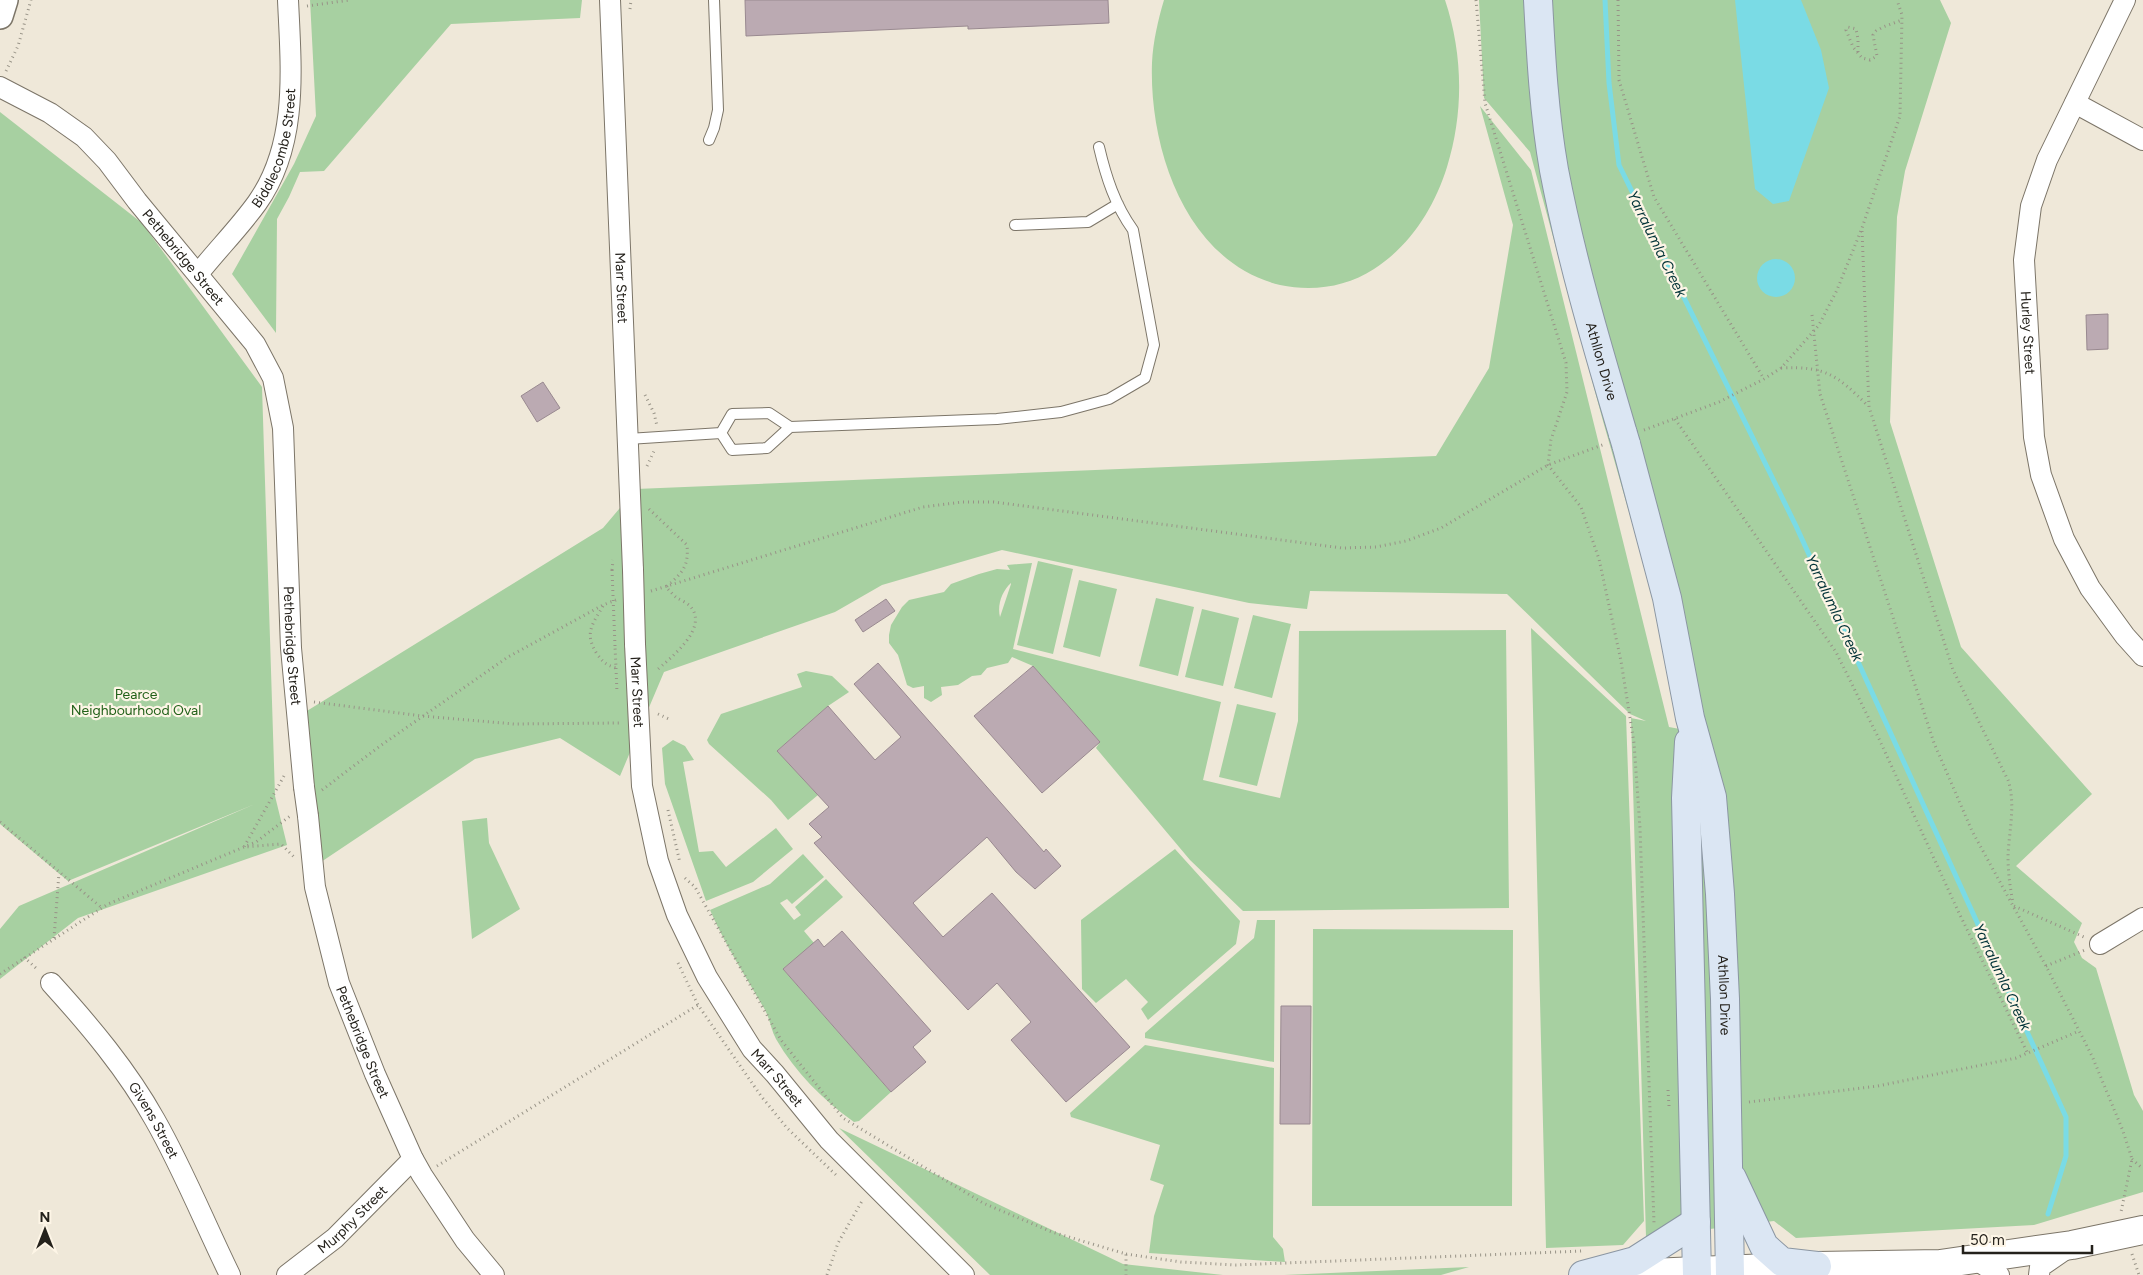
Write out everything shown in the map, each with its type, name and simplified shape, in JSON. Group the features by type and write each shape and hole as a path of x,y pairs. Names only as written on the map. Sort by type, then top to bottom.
{"main road":[{"name":"Athllon Drive","path":"1538,0 1544,103 1567,233 1667,598 1690,718 1712,797 1720,894 1730,1272"},
{"name":"Athllon Drive","path":"1690,718 1686,798 1697,1273"},
{"path":"1728,1170 1764,1246 1782,1262 1817,1266"},
{"path":"1584,1263 1635,1261 1696,1222"},
{"path":"1603,1275 1730,1272 1817,1266 1940,1264 2072,1244 2143,1230"}],"street":[{"path":"0,16 5,0"},
{"name":"Marr Street","path":"610,0 642,786 658,860 677,915 707,977 752,1049 829,1140 964,1275"},
{"name":"Hurley Street","path":"2125,0 2047,160 2031,206 2024,260 2034,437 2041,475 2064,539 2090,588 2125,636 2143,656"},
{"name":"Biddlecombe Street","path":"198,274 257,203 279,159 286,134 289,113 291,59 288,4"},
{"name":"Pethebridge Street","path":"2,81 84,137 107,160 137,201 255,344 273,378 283,428 291,648 303,787 301,814 315,887 339,983 375,1074 465,1240 494,1275"},
{"path":"2075,103 2143,140"},
{"path":"2100,944 2143,918"},
{"name":"Givens Street","path":"51,983 87,1023 120,1065 155,1120 230,1275"},
{"name":"Murphy Street","path":"287,1275 424,1166"},
{"path":"2039,1275 2040,1267 2072,1244"},
{"path":"1975,1259 1999,1275"}],"lane":[{"path":"709,140 718,110 714,0"},
{"path":"721,433 732,414 769,413 790,427 997,419 1060,412 1109,399 1145,378 1154,345 1133,230 1106,179 1099,147"},
{"path":"1015,225 1088,222 1118,204"},
{"path":"721,433 732,450 767,448 790,427"},
{"path":"628,439 721,433"}],"path":[{"path":"2,81 18,46 31,0"},
{"path":"288,4 350,0"},
{"path":"1476,0 1485,103 1566,363 1567,392 1551,440 1548,465 1581,507 1599,559 1621,661 1634,743 1640,828 1654,1224"},
{"path":"1618,0 1619,80 1654,198 1764,379"},
{"path":"1719,402 1781,368 1819,325 1837,290 1862,228 1900,116 1902,20 1897,0"},
{"path":"1858,52 1856,29 1848,26 1846,30 1854,47 1862,58 1874,59 1877,56 1877,51 1872,35 1883,27 1902,20"},
{"path":"1862,228 1869,406 1953,670 2008,780 2013,794 2008,858 2013,906"},
{"path":"1812,315 1820,394 1934,743 1972,832 2046,966 2109,1094 2132,1159 2121,1213"},
{"path":"1781,368 1826,371 1848,385 1869,406"},
{"path":"1675,419 1836,652 1880,741 1958,913 2027,1052"},
{"path":"642,594 923,507 962,502 994,502 1342,548 1376,547 1406,541 1441,528 1548,465"},
{"path":"648,509 687,545 689,560 682,573 666,587"},
{"path":"603,605 590,630 591,645 604,664 616,668 612,570"},
{"path":"656,671 688,640 695,627 696,618 690,606 666,587"},
{"path":"244,847 286,772 303,787 380,746 508,657 603,605 618,600"},
{"path":"656,662 656,680"},
{"path":"311,702 422,716 514,724 619,723"},
{"path":"658,706 658,723"},
{"path":"658,714 669,719"},
{"path":"666,801 685,879 695,887 781,1040 843,1118 983,1203 1052,1232 1126,1254 1181,1262 1236,1265 1584,1263"},
{"path":"0,974 102,908 256,842 301,814"},
{"path":"0,822 102,908"},
{"path":"244,847 281,844 295,857"},
{"path":"54,938 59,872"},
{"path":"2013,906 2100,944"},
{"path":"2046,966 2100,944"},
{"path":"424,1166 698,1005"},
{"path":"1727,1104 1878,1086 2016,1058 2079,1031"},
{"path":"424,1166 434,1157"},
{"path":"2132,1159 2143,1168"},
{"path":"424,1166 443,1174"},
{"path":"827,1275 838,1242 862,1201"},
{"path":"1126,1254 1126,1275"}],"green space":[{"path":"310,0 582,0 580,18 451,24 324,171 300,172 277,219 276,333 232,274 294,164 316,116"},
{"path":"1164,0 1445,0 1451,20 1458,62 1459,104 1453,146 1442,182 1428,211 1420,224 1399,249 1374,269 1363,275 1341,284 1317,288 1280,285 1247,272 1220,253 1197,227 1180,198 1166,165 1158,131 1153,96 1152,63 1156,31"},
{"path":"1479,0 1940,0 1951,23 1905,171 1897,217 1890,422 1961,647 2092,794 2016,866 2082,923 2074,942 2082,958 2096,968 2134,1095 2143,1111 2143,1192 2034,1225 1796,1238 1774,1221 1646,1237 1631,718 1646,721 1630,714 1507,594 1310,591 1307,609 1249,603 1002,550 882,585 835,612 664,672 620,776 560,738 475,759 321,862 302,714 603,528 636,489 1436,456 1489,368 1513,225 1480,106 1531,170 1669,727 1685,730 1667,645 1603,421 1530,152 1484,98"},
{"name":"Pearce Neighbourhood Oval","path":"0,112 142,223 262,387 275,796 287,845 78,918 0,979 0,929 19,906 255,804 68,881 0,824"},
{"path":"1038,561 1073,569 1053,654 1017,645"},
{"path":"1032,563 1013,649 1221,702 1203,780 1280,798 1298,721 1299,631 1506,630 1509,908 1243,911 1190,860 1096,748 1100,742 1033,666 1012,657 1008,663 987,668 981,675 972,676 958,685 941,687 942,695 931,702 924,698 924,686 913,688 907,685 898,655 889,643 891,625 902,607 909,600 944,592 951,584 979,574 997,569 1010,570 1007,565","holes":["1011,583 1000,617 1001,598"]},
{"path":"1079,580 1117,589 1100,657 1063,647"},
{"path":"1156,598 1194,607 1178,676 1139,666"},
{"path":"1202,609 1239,618 1223,686 1185,677"},
{"path":"1253,615 1291,624 1272,698 1234,688"},
{"path":"1531,628 1626,716 1644,1221 1623,1245 1546,1248"},
{"path":"806,671 832,676 849,692 828,706 777,751 818,795 788,820 771,800 709,744 707,740 721,714 802,687 797,674"},
{"path":"1237,704 1276,713 1257,786 1219,777"},
{"path":"673,740 685,746 694,760 683,762 699,852 713,851 726,867 776,828 793,849 753,882 706,901 665,784 662,748"},
{"path":"487,818 489,843 520,909 472,939 462,821"},
{"path":"1175,849 1240,921 1236,944 1148,1020 1141,1009 1148,1002 1126,979 1096,1003 1082,989 1081,920"},
{"path":"803,854 824,877 792,904 787,899 780,903 794,920 801,915 795,907 826,879 843,897 804,931 814,943 783,969 891,1092 859,1121 854,1122 810,1085 792,1063 774,1036 765,1010 729,948 710,910 770,884"},
{"path":"1257,920 1275,920 1274,1062 1145,1038 1145,1033 1254,938"},
{"path":"1313,929 1513,930 1512,1206 1312,1206"},
{"path":"1145,1045 1274,1068 1273,1237 1283,1249 1285,1262 1149,1253 1154,1216 1164,1185 1150,1180 1160,1145 1071,1117 1070,1113"},
{"path":"839,1128 1123,1264 1223,1275 990,1275"},
{"path":"1469,1267 1441,1275 1284,1275"}],"water":[{"path":"1735,0 1801,0 1821,50 1829,88 1789,201 1773,204 1755,189"},
{"path":"1776,259 1789,265 1795,278 1789,291 1776,297 1763,291 1757,278 1763,265"}],"building":[{"path":"745,0 1108,0 1109,23 968,29 968,26 746,36"},
{"path":"2108,314 2108,349 2087,350 2086,315"},
{"path":"543,382 560,408 537,422 521,396"},
{"path":"886,599 895,611 863,632 855,620"},
{"path":"878,663 1044,852 1046,849 1061,866 1035,889 1016,872 987,837 913,903 943,937 992,893 1130,1047 1066,1102 1011,1040 1031,1022 997,983 968,1010 814,843 822,837 809,824 829,807 777,751 828,706 875,760 901,737 854,684"},
{"path":"1033,666 1100,742 1042,793 974,716"},
{"path":"842,931 931,1031 913,1047 926,1062 891,1092 783,969 818,939 824,947"},
{"path":"1281,1006 1311,1006 1310,1124 1280,1124"}],"waterway":[{"name":"Yarralumla Creek","path":"1605,0 1609,83 1619,165 1796,526 2066,1117 2066,1156 2048,1214"}]}
